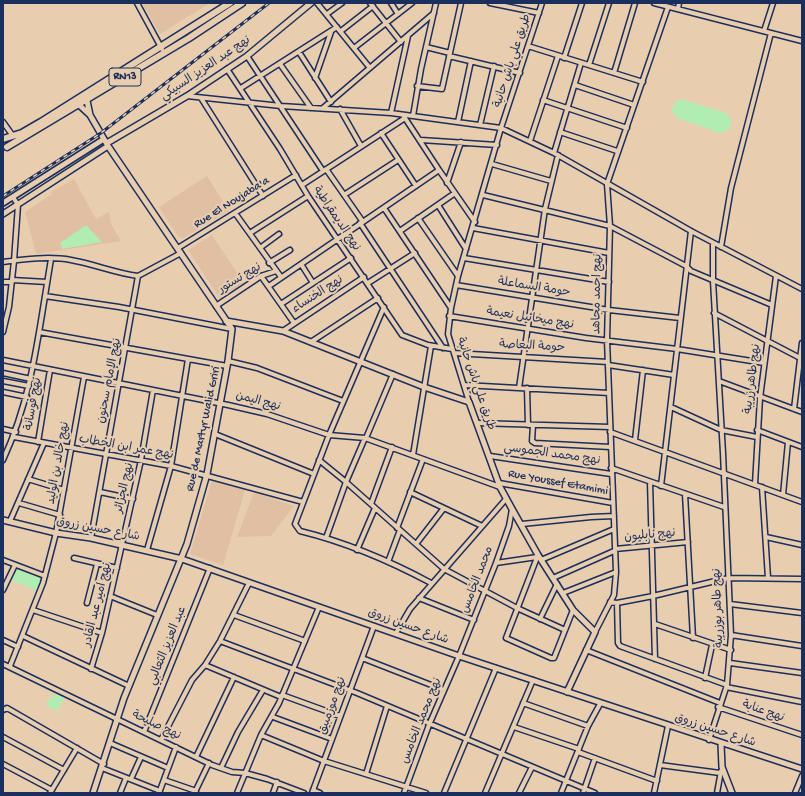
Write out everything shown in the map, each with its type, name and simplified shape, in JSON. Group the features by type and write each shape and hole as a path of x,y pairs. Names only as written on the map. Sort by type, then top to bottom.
{"main road":[{"name":"RN13","path":"218,14 230,3"},
{"name":"RN13","path":"5,149 7,143 3,139 22,133 76,103 218,14 242,3"},
{"name":"RN13","path":"5,149 76,103"}],"street":[{"path":"137,3 162,49"},
{"name":"نهج عبد العزيز السبيكي","path":"3,204 187,96 247,56 311,3"},
{"path":"317,3 370,68"},
{"path":"327,14 342,3"},
{"path":"391,3 398,14"},
{"path":"354,48 412,3"},
{"path":"413,116 436,3"},
{"path":"418,86 442,90 462,3"},
{"path":"490,3 539,13"},
{"name":"طريق علي باش حانبة","path":"542,3 501,128 483,195 458,276 451,308 448,334 469,402 506,499 522,524 539,557 573,610 595,632"},
{"path":"564,58 582,3"},
{"path":"589,65 609,3"},
{"path":"614,73 635,3"},
{"path":"654,3 802,41"},
{"path":"678,9 679,3"},
{"path":"764,31 773,3"},
{"path":"341,31 371,5 401,42"},
{"name":"نهج احمد مجاهد","path":"610,602 615,591 616,572 607,340 609,310 610,226 607,184 617,151 627,128 668,7"},
{"path":"322,108 331,102 434,13"},
{"path":"241,88 337,27"},
{"path":"315,78 331,32"},
{"path":"721,247 731,188 771,34"},
{"path":"391,113 408,36"},
{"path":"528,46 643,82"},
{"path":"426,47 471,61 520,73"},
{"path":"299,52 331,102"},
{"path":"247,56 325,170 344,195 443,348"},
{"path":"530,141 558,56"},
{"path":"458,122 471,61"},
{"path":"519,388 542,240 545,209 560,132 581,63"},
{"path":"280,64 311,108"},
{"path":"480,125 494,66"},
{"name":"نهج الديمقراطية","path":"227,69 241,88 308,196 368,282 402,335 431,346 453,351"},
{"path":"575,85 634,105"},
{"path":"187,96 281,106 391,113 404,117 413,116 501,128 556,154 712,243 802,289"},
{"path":"86,97 90,115"},
{"path":"201,98 263,196"},
{"path":"543,100 627,128"},
{"path":"76,103 90,115 107,143 232,330"},
{"path":"340,109 362,146"},
{"path":"302,185 404,117"},
{"path":"404,117 421,140 447,183 475,222"},
{"path":"3,122 13,136"},
{"path":"381,132 416,186"},
{"path":"560,132 617,151"},
{"path":"421,140 497,145"},
{"path":"447,183 461,142"},
{"name":"نهج عبد العزيز السبيكي","path":"3,214 107,143"},
{"path":"344,195 398,160"},
{"path":"492,164 551,181"},
{"path":"269,286 439,170"},
{"name":"Rue El Noujaba'a","path":"180,251 235,213 296,175"},
{"path":"400,231 455,193"},
{"path":"483,195 610,226 686,266 691,271 772,305"},
{"path":"250,233 308,196"},
{"path":"3,332 14,261 18,205 13,197"},
{"path":"438,205 466,248"},
{"path":"384,208 451,308"},
{"path":"235,213 269,263 281,277"},
{"path":"418,218 458,276"},
{"path":"473,228 609,253"},
{"path":"661,486 691,231"},
{"path":"260,248 279,234"},
{"name":"نهج طاهر بوزريبة","path":"709,740 726,686 731,650 719,381 712,281 712,243"},
{"path":"269,263 290,250"},
{"path":"3,262 51,259 71,260 124,274 138,276 180,251"},
{"path":"368,282 415,253"},
{"path":"281,304 351,258"},
{"path":"464,258 609,282"},
{"path":"3,460 16,432 27,397 34,366 51,259"},
{"path":"301,264 313,283"},
{"name":"نهج تستور","path":"216,306 262,276 276,271"},
{"name":"نهج الإمام سحنون","path":"91,538 138,276"},
{"path":"262,276 294,323"},
{"name":"نهج طاهر زريبة","path":"755,484 760,398 776,276"},
{"name":"نهج الخنساء","path":"283,331 364,277"},
{"path":"3,282 47,282"},
{"name":"حومة السماعلة","path":"456,285 609,310 680,318"},
{"path":"45,296 133,310 232,330"},
{"path":"311,342 378,298"},
{"path":"384,307 328,435 296,520 297,528 300,531 326,538 388,562 431,583"},
{"path":"714,313 801,359"},
{"name":"نهج ميخائيل نعيمة","path":"450,316 586,338 677,349 764,363"},
{"path":"226,321 283,331 424,387 469,402"},
{"name":"Rue de Martyr Walid Griri","path":"93,793 129,686 157,614 182,558 207,474 232,330"},
{"path":"39,332 188,359 258,368 343,401"},
{"path":"794,409 802,343"},
{"path":"413,455 431,346"},
{"name":"حومة البعاصة","path":"453,351 608,364 674,375"},
{"path":"147,550 170,466 183,396 188,359"},
{"name":"نهج اليمن","path":"3,360 220,403 267,414 328,435 366,438 500,485"},
{"name":"نهج فوسانة","path":"38,442 50,370"},
{"path":"635,440 643,370"},
{"path":"3,373 31,379"},
{"path":"326,538 346,482 393,374"},
{"name":"نهج خالد بن الوليد","path":"10,666 23,636 45,576 60,515 84,377"},
{"path":"3,381 29,386"},
{"path":"719,381 760,398 802,412"},
{"path":"464,385 609,393"},
{"path":"527,388 532,441 535,443 610,447"},
{"name":"نهج الجزائر","path":"122,544 141,460 153,390"},
{"path":"3,392 27,397"},
{"path":"671,407 721,430 757,436"},
{"path":"477,423 610,429 635,440 802,502"},
{"path":"3,429 16,432"},
{"path":"757,430 802,447"},
{"path":"215,434 314,474"},
{"name":"نهج عمر ابن الخطاب","path":"14,436 38,442 141,460 207,474 303,502"},
{"path":"783,495 788,442"},
{"path":"10,521 44,443"},
{"path":"357,550 392,447"},
{"name":"نهج محمد الجموسي","path":"490,456 611,474"},
{"path":"388,562 422,458"},
{"path":"319,460 444,569 517,608 565,630"},
{"path":"611,468 724,507"},
{"path":"28,479 64,490"},
{"path":"650,482 655,659"},
{"name":"Rue Youssef Etamimi","path":"500,485 613,503"},
{"path":"762,487 768,578"},
{"path":"100,492 133,499"},
{"path":"410,492 482,526"},
{"path":"685,494 693,638"},
{"path":"396,633 410,609 431,583 506,499"},
{"path":"19,503 60,515"},
{"path":"416,544 444,508"},
{"name":"محمد الخامس","path":"460,656 496,564 509,526 512,509"},
{"path":"522,524 584,517 614,516"},
{"name":"شارع حسين زروق","path":"3,520 56,533 122,544 182,558 249,583 600,704 802,770"},
{"path":"496,564 539,557 614,529"},
{"path":"766,537 802,546"},
{"name":"نهج نابليون","path":"553,578 614,550 688,542"},
{"name":"نهج امير عبد القادر","path":"91,669 102,633 122,544"},
{"path":"539,557 506,635 506,639 552,658 555,656 573,610"},
{"path":"74,558 117,568"},
{"path":"3,560 45,576"},
{"path":"87,603 97,564"},
{"path":"3,590 15,565"},
{"name":"عبد العزيز الثعالبي","path":"144,732 210,568"},
{"path":"563,593 616,572"},
{"path":"567,692 610,602 617,603 653,596 728,578 802,579"},
{"path":"161,740 192,680 205,665 220,641 249,583"},
{"path":"540,619 557,584"},
{"path":"110,596 157,614"},
{"path":"419,598 474,620"},
{"path":"617,603 619,645 726,686 802,702"},
{"path":"730,604 802,613"},
{"path":"237,793 262,735 273,718 319,607"},
{"path":"33,610 102,633"},
{"path":"234,615 305,641"},
{"path":"655,624 712,645 731,650"},
{"name":"نهج موزمبيق","path":"312,792 374,626"},
{"path":"731,635 802,646"},
{"path":"23,636 129,686"},
{"path":"3,640 18,647"},
{"path":"220,641 350,690 566,781 584,791 595,793"},
{"path":"704,678 712,645"},
{"name":"نهج عنابة","path":"586,650 719,705 802,735"},
{"name":"نهج محمد الخامس","path":"404,793 444,690 460,656"},
{"path":"362,658 444,690"},
{"path":"730,663 802,673"},
{"name":"نهج صليحة","path":"3,664 10,666 208,763 220,768 277,782 304,793"},
{"path":"205,665 263,690 340,716"},
{"path":"444,793 468,740 496,668"},
{"path":"196,757 234,677"},
{"path":"485,793 503,754 533,680"},
{"path":"220,768 238,732 263,690"},
{"path":"524,703 588,726"},
{"path":"561,793 588,726 600,704"},
{"path":"366,774 387,706"},
{"path":"3,710 6,708 77,748 103,766 159,792 176,747"},
{"path":"273,718 332,739"},
{"path":"654,793 668,726"},
{"path":"514,727 578,750 657,782"},
{"path":"262,735 324,761 426,793"},
{"path":"3,737 64,770"},
{"path":"110,744 168,768"},
{"path":"721,744 722,767 732,793"},
{"path":"3,764 51,792 77,748"},
{"path":"120,793 141,757"},
{"path":"584,791 595,758"},
{"path":"164,780 195,792 208,763"},
{"path":"660,765 720,773"},
{"path":"519,793 532,767"},
{"path":"717,793 722,767"},
{"path":"794,793 802,776"},
{"path":"273,793 277,782"},
{"path":"312,792 320,793"}],"shaded area":[{"path":"142,3 210,3 160,34"},
{"path":"207,176 229,211 182,239 181,237 179,238 159,207"},
{"path":"74,179 96,219 109,212 111,224 121,241 36,254 25,212 52,194 51,192"},
{"path":"212,235 244,283 220,299 188,250"},
{"path":"212,480 245,490 223,565 190,554"},
{"path":"254,492 294,506 271,536 237,537"}],"green space":[{"path":"681,99 726,113 731,120 730,127 725,132 720,133 677,118 672,111 676,102"},
{"path":"86,225 102,242 62,249 60,243"},
{"path":"16,567 43,578 37,591 11,580"},
{"path":"58,694 65,697 57,711 46,705 52,695 56,697"}],"railway":[{"path":"3,196 101,133 269,3"}]}
